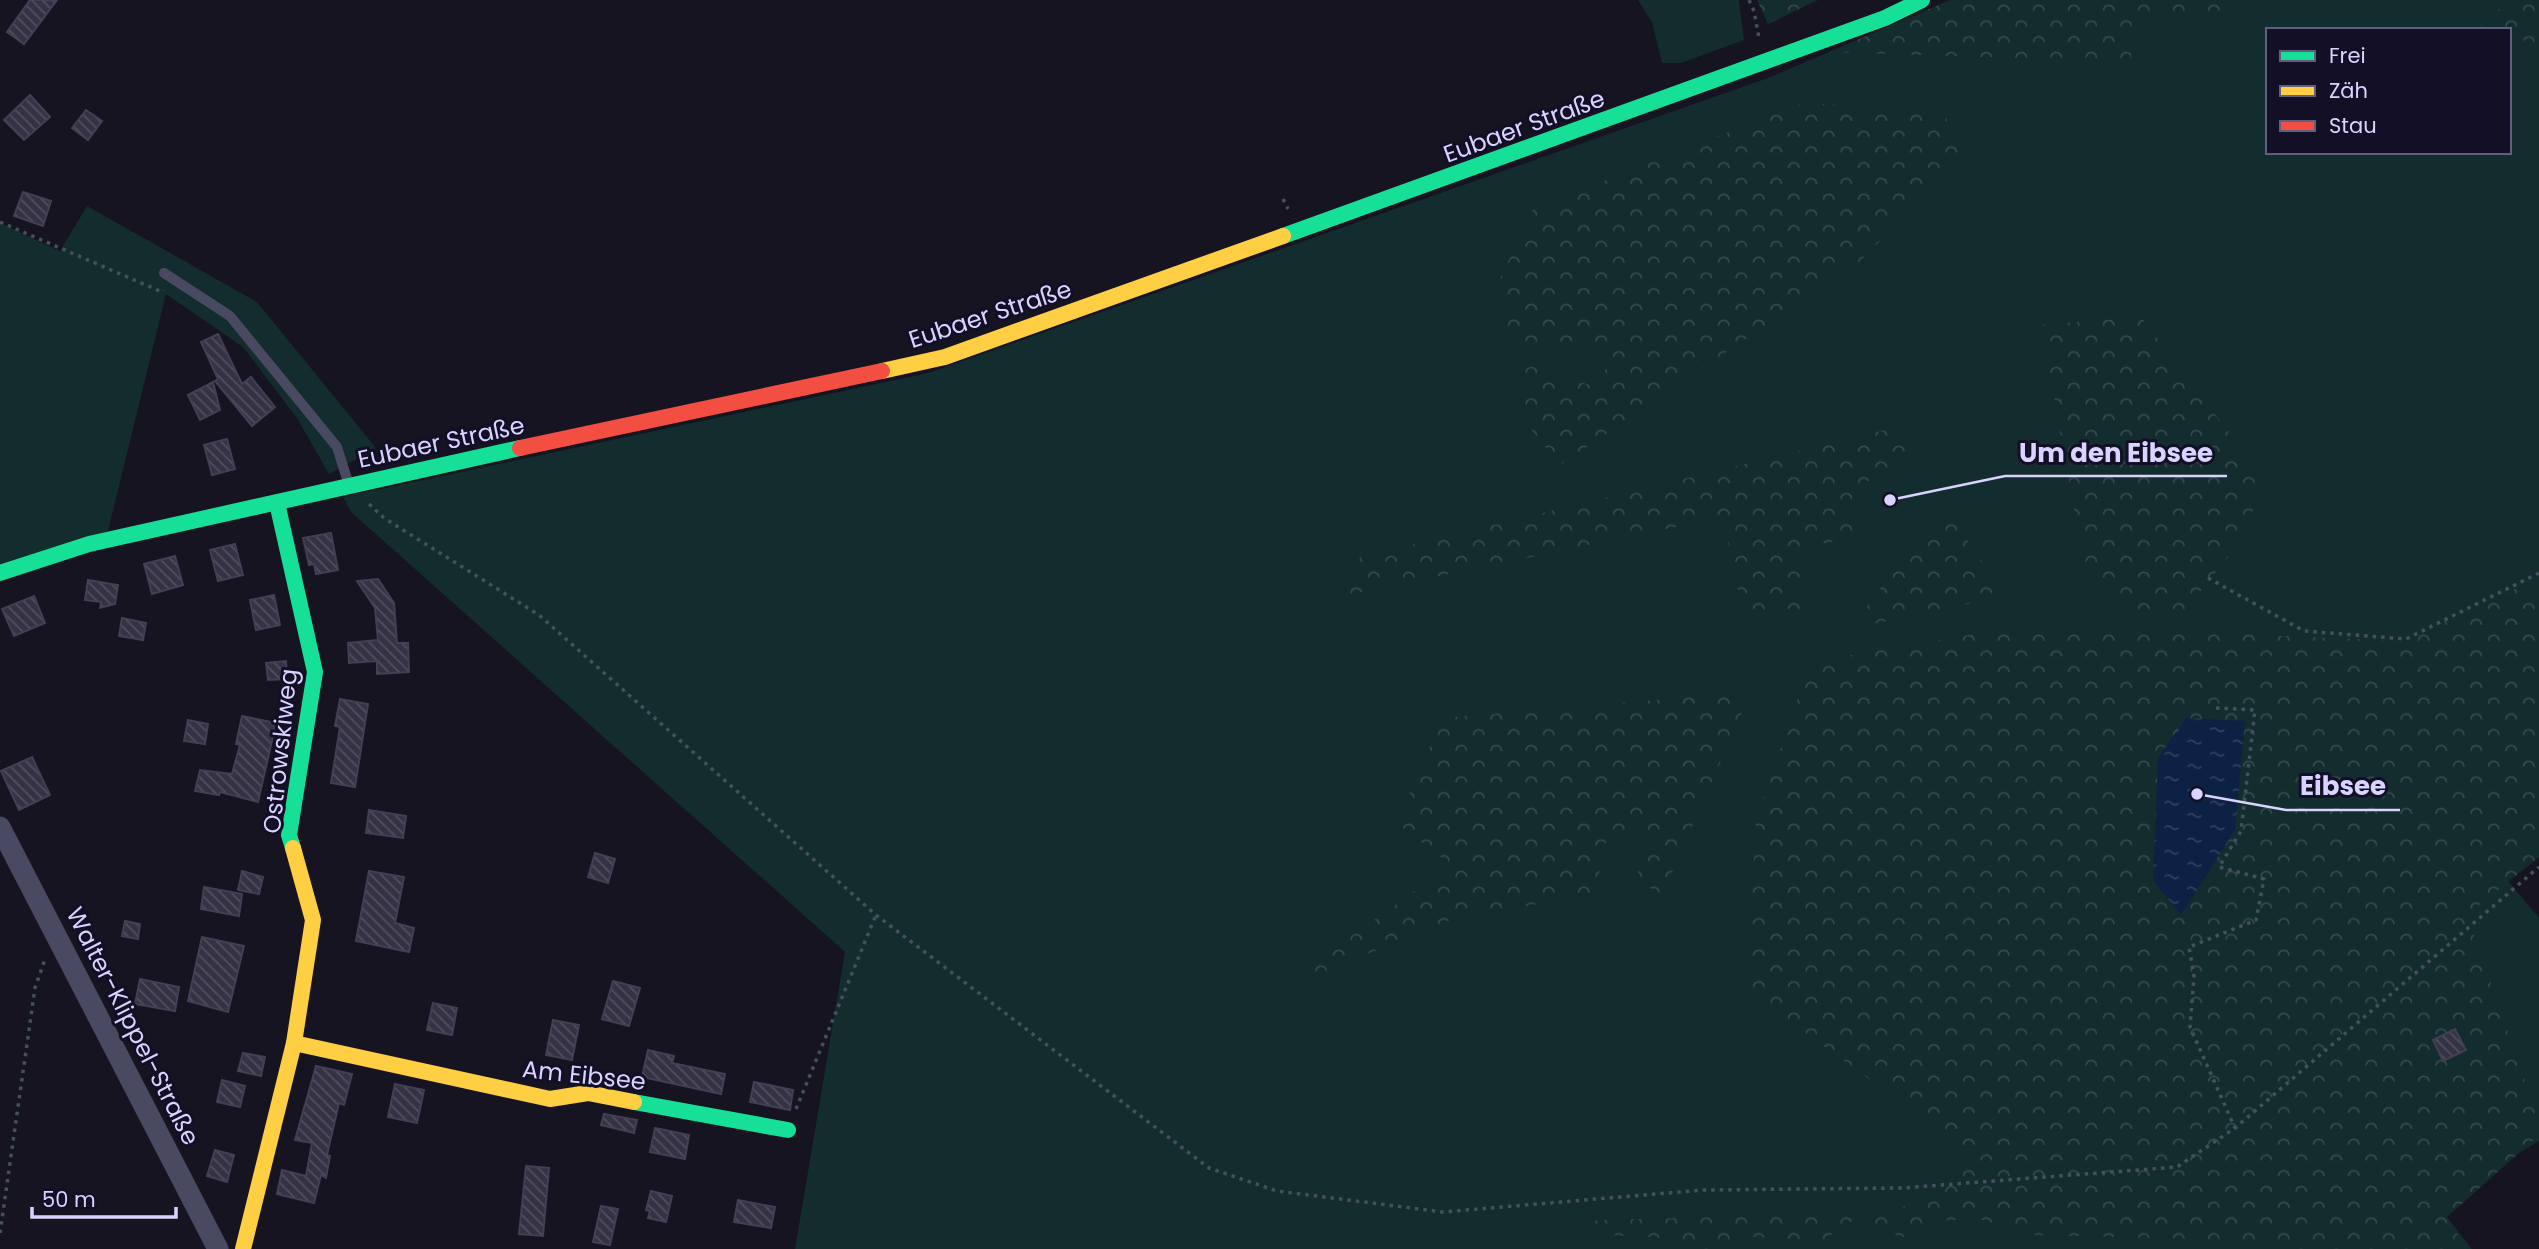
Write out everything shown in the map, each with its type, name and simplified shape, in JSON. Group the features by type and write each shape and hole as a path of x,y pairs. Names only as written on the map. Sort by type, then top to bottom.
{"street":[{"name":"Eubaer Straße","path":"0,573 89,544 349,485 945,357 1573,133 1885,18 1922,0"},
{"name":"Ostrowskiweg","path":"243,1249 294,1043 313,919 289,835 315,672 277,503"},
{"name":"Walter-Klippel-Straße","path":"0,827 218,1249"},
{"name":"Am Eibsee","path":"294,1043 550,1099 588,1093 788,1130"}],"lane":[{"path":"167,274 230,316 337,447 349,485"}],"path":[{"path":"1749,0 1754,11 1760,43"},
{"path":"0,222 162,292 167,274"},
{"path":"349,485 384,517 539,615 876,915 1209,1168 1277,1191 1443,1212 1703,1189 1902,1188 2177,1167 2235,1128 2539,867"},
{"path":"2208,578 2304,631 2406,639 2539,573"},
{"path":"2216,708 2255,710 2241,831 2219,867 2264,879 2256,920 2189,947 2194,976 2190,1027 2235,1128"},
{"path":"788,1130 876,915"},
{"path":"0,1233 35,988 55,930"}],"green space":[{"path":"1638,0 1739,0 1744,40 1681,63 1662,63 1652,22"},
{"path":"1757,0 1818,0 1768,24"},
{"path":"1950,0 2227,0 2225,11 2165,20 2132,19 2131,62 1829,52"},
{"path":"1968,0 2539,0 2539,769 2456,819 2539,918 2539,1141 2436,1203 2472,1249 795,1249 845,952 351,512 343,497 928,373 1768,78"},
{"path":"2509,0 2539,0 2539,56 2511,27 2479,28"},
{"path":"1803,103 1943,110 1962,159 1859,262 1560,465 1530,428 1519,372 1534,365 1597,388 1616,347 1512,345 1498,283 1533,209"},
{"path":"87,206 257,302 376,448 329,474 297,418 243,347 166,294 108,531 0,569 0,223 60,251"},
{"path":"2141,317 2266,481 2237,546 2186,609 2141,619 2087,583 2041,325"},
{"path":"1910,424 1901,471 1852,486 1857,537 1805,547 1801,617 1743,614 1723,517 1348,595 1360,557"},
{"path":"1947,510 2005,596 1850,629 1912,546"},
{"path":"2539,578 2539,857 2467,915 2539,1122 2539,1135 2446,1218 2468,1249 2286,1249 2281,1241 2034,1235 1976,1218 1929,1222 1916,1241 1852,1221 1822,1241 1752,1237 1726,1249 1703,1249 1664,1238 1590,1234 1581,1221 1897,1211 1978,1158 1746,990 1756,821 1810,662 2028,625 2401,641"},
{"path":"1751,692 1662,896 1637,879 1643,839 1607,837 1595,893 1448,921 1272,993 1451,865 1397,823 1442,718"}],"water":[{"path":"2186,718 2245,721 2235,830 2181,915 2153,880 2158,758"}],"building":[{"path":"30,0 57,0 24,44 7,32"},
{"path":"30,95 50,117 24,140 4,120"},
{"path":"86,110 102,121 88,140 72,128"},
{"path":"23,192 51,201 43,226 14,216"},
{"path":"218,334 242,384 251,377 275,407 252,426 215,381 218,379 201,342"},
{"path":"213,382 220,410 200,420 188,395"},
{"path":"227,439 235,469 212,475 204,445"},
{"path":"331,533 338,570 316,574 314,564 309,565 303,538"},
{"path":"235,544 243,575 218,581 210,550"},
{"path":"175,556 183,585 152,594 144,564"},
{"path":"378,579 394,603 397,643 408,643 409,672 377,674 377,661 349,663 348,643 378,640 375,608 357,581"},
{"path":"88,580 118,585 115,604 100,608 101,602 85,600"},
{"path":"274,595 280,625 256,630 250,600"},
{"path":"34,596 45,623 14,636 2,609"},
{"path":"122,618 146,623 143,640 119,636"},
{"path":"286,661 287,679 268,680 266,663"},
{"path":"340,699 368,704 355,787 331,783 340,727 335,726"},
{"path":"242,716 276,723 258,802 220,792 219,795 195,791 200,770 232,774 240,745 236,744"},
{"path":"188,720 208,724 205,744 184,741"},
{"path":"32,757 50,795 19,810 1,771"},
{"path":"369,810 406,816 403,838 366,833"},
{"path":"595,853 615,859 608,883 588,877"},
{"path":"242,871 263,877 259,894 238,890"},
{"path":"369,871 404,877 395,923 414,928 409,952 356,941"},
{"path":"204,887 242,894 239,916 201,909"},
{"path":"125,921 140,924 138,939 122,936"},
{"path":"202,937 244,946 228,1012 188,1001"},
{"path":"140,979 179,987 175,1011 135,1004"},
{"path":"613,981 640,988 629,1026 602,1019"},
{"path":"433,1003 457,1008 452,1035 427,1030"},
{"path":"553,1020 579,1025 572,1060 546,1055"},
{"path":"2455,1029 2466,1050 2443,1061 2433,1040"},
{"path":"648,1050 674,1056 672,1063 725,1074 721,1094 642,1077"},
{"path":"243,1053 265,1057 261,1076 238,1071"},
{"path":"316,1066 352,1074 344,1105 339,1103 327,1155 330,1156 326,1178 321,1175 314,1203 277,1194 282,1170 306,1176 312,1143 295,1140"},
{"path":"222,1080 245,1086 240,1107 217,1102"},
{"path":"754,1082 793,1090 790,1110 750,1102"},
{"path":"395,1084 424,1090 417,1123 388,1117"},
{"path":"604,1114 637,1120 634,1133 601,1125"},
{"path":"655,1128 689,1135 685,1159 650,1152"},
{"path":"215,1150 234,1155 227,1182 207,1176"},
{"path":"526,1166 549,1168 543,1236 519,1234"},
{"path":"651,1191 672,1196 666,1222 648,1218 650,1211 646,1210"},
{"path":"738,1200 775,1207 771,1228 734,1222"},
{"path":"601,1206 618,1209 610,1245 593,1242"}],"traffic: fast":[{"path":"1283,236 1885,18 1922,0"},
{"path":"0,573 89,544 520,448"},
{"path":"277,503 315,672 289,835 293,848"},
{"path":"634,1102 788,1130"}],"traffic: slow":[{"path":"882,371 945,357 1283,236"},
{"path":"243,1249 294,1043 313,920 293,848"},
{"path":"294,1043 550,1099 588,1093 634,1102"}],"traffic: jam":[{"path":"520,448 882,371"}],"place":[{"name":"Um den Eibsee","path":"1890,500"},
{"name":"Eibsee","path":"2197,794"}]}
